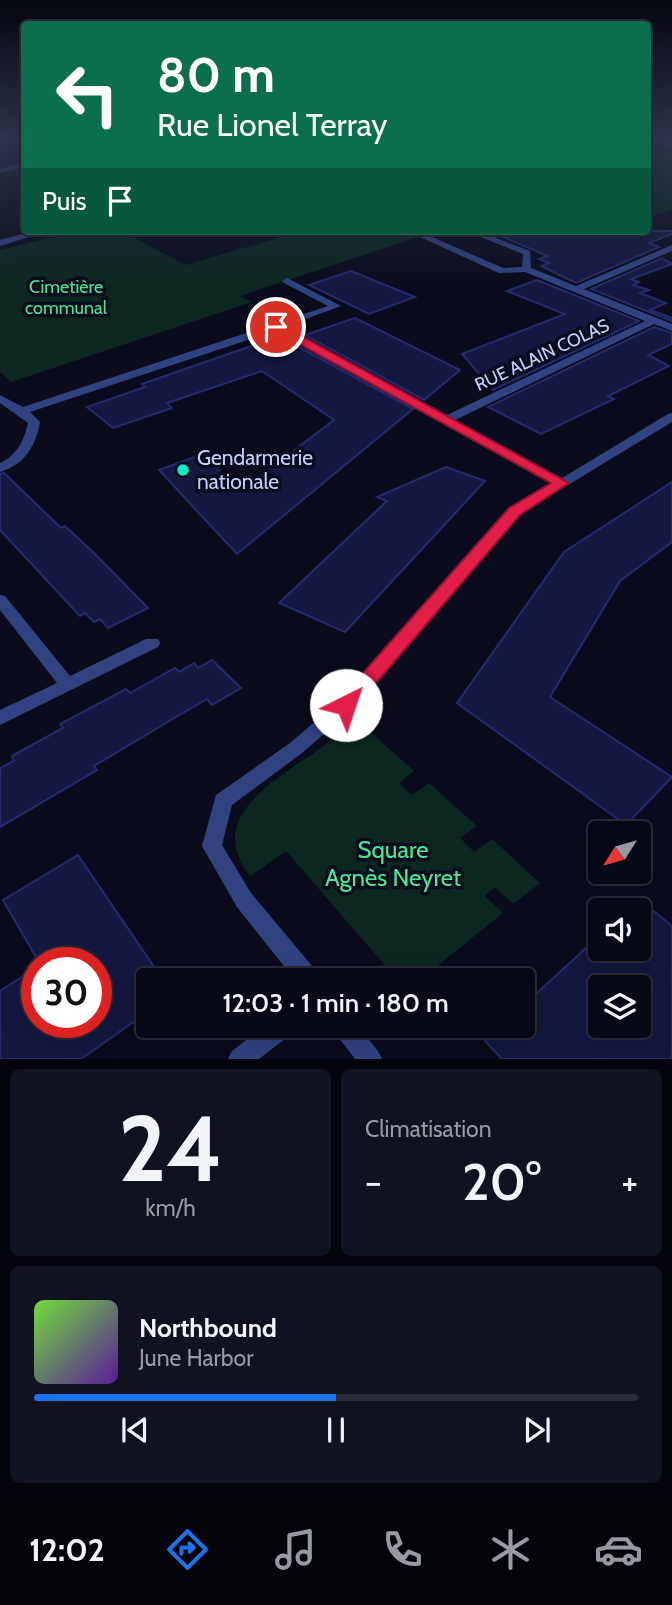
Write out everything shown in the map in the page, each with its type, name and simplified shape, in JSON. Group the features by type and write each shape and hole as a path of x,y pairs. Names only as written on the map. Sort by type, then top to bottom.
{"street":[{"path":"0,243 29,235"},
{"path":"430,235 424,237 502,271 526,269 672,328"},
{"path":"480,235 527,253 526,269"},
{"path":"576,289 672,248"},
{"path":"22,411 336,306 287,281"},
{"name":"RUE ALAIN COLAS","path":"446,420 653,321"},
{"path":"276,327 562,483"},
{"path":"0,398 34,422 32,438 15,463 0,468"},
{"path":"299,968 244,900 212,846 223,801 296,748 346,705 515,511 672,417"},
{"path":"0,600 68,685"},
{"path":"0,718 152,643"},
{"path":"240,1059 267,1038"},
{"path":"353,1038 370,1059"}],"green space":[{"path":"651,187 672,187 672,209 651,217"},
{"name":"Cimetière communal","path":"62,235 129,235 185,265 288,235 424,235 240,296 252,302 11,382 0,372 0,250"},
{"name":"Square Agnès Neyret","path":"356,719 414,771 399,783 412,795 429,783 477,826 460,838 474,852 492,839 540,883 513,904 495,887 485,896 503,913 435,968 379,968 384,964 286,851 250,876 238,855 235,835 240,817 251,801"}],"building":[{"path":"651,231 672,231 672,234 649,243 659,247 576,283 541,266 549,263 539,259 548,256 498,235 651,235"},
{"path":"662,258 672,264 631,279 639,282 633,285 649,290 640,293 666,303 650,310 672,318 672,321 591,289"},
{"path":"351,271 415,297 369,314 309,285"},
{"path":"537,280 639,321 493,390 462,354 565,314 507,291"},
{"path":"355,318 460,370 424,400 305,335"},
{"path":"654,327 672,333 672,344 648,355 669,366 608,396 614,399 541,434 488,407"},
{"path":"288,341 413,409 237,554 159,470 195,457 200,463 207,460 240,491 334,420 262,371 167,403 172,408 113,428 87,407 145,387 142,384 257,344 265,349"},
{"path":"446,467 485,481 345,632 279,603 387,501 377,497"},
{"path":"4,473 61,528 65,526 96,555 148,608 108,628 100,619 94,622 85,613 80,616 0,530 0,474"},
{"path":"672,482 672,542 620,581 550,697 672,777 630,821 620,821 457,703 564,552"},
{"path":"212,660 241,688 212,705 207,699 94,766 97,770 0,827 0,768 14,761 12,756 63,728 60,724 126,689 130,693 175,668 179,672 194,663 198,668"},
{"path":"78,855 155,968 136,968 136,1020 112,1037 112,947 30,947 3,900"},
{"path":"651,909 672,926 672,1059 502,1059 485,1041 488,1038 535,1038 535,995 588,946 588,961 651,961"},
{"path":"21,977 21,1038 111,1038 81,1059 0,1059 0,991"}],"place":[{"name":"Gendarmerie nationale","path":"183,470"}],"route":[{"path":"276,327 562,483 515,511 346,705"}]}
